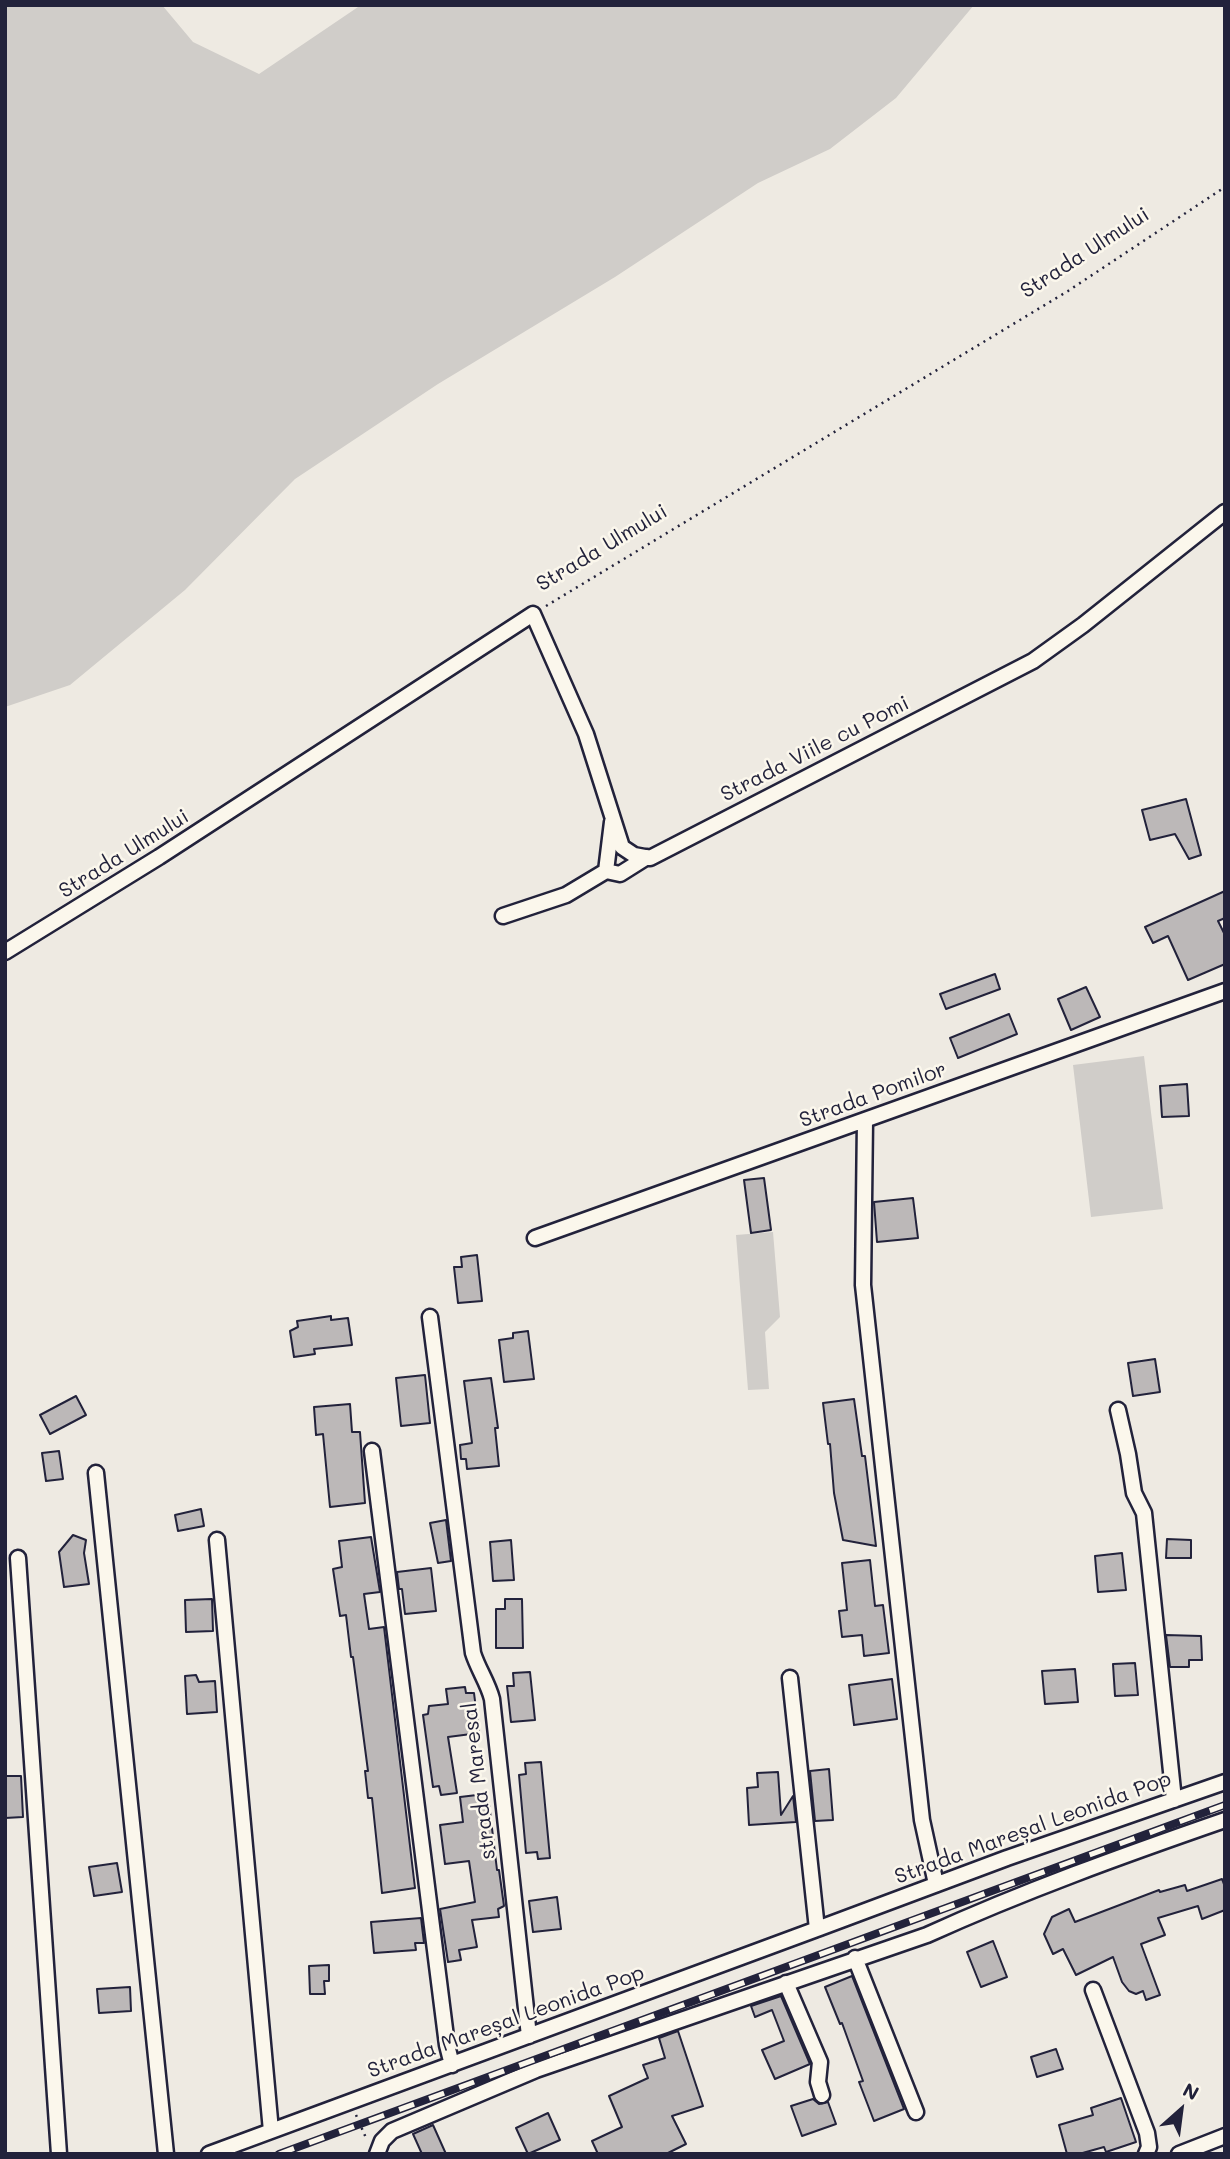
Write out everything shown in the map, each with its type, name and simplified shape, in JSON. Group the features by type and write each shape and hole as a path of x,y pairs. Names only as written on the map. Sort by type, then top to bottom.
{"street":[{"name":"Strada Viile cu Pomi","path":"503,916 566,895 607,871 620,874 647,857 650,858 1033,661 1083,625 1225,512"},
{"path":"533,614 586,734 622,847 634,855 647,857"},
{"name":"Strada Ulmului","path":"5,952 159,858 533,614"},
{"path":"607,871 612,817"},
{"name":"Strada Pomilor","path":"535,1238 1225,991"},
{"path":"865,1120 863,1285 922,1820 936,1884"},
{"name":"strada Maresal","path":"430,1317 473,1653 492,1699 528,2036"},
{"path":"1118,1410 1134,1493 1144,1513 1174,1800"},
{"path":"372,1451 447,2045 452,2065"},
{"path":"96,1473 166,2154"},
{"path":"217,1540 271,2131"},
{"path":"18,1558 59,2154"},
{"path":"790,1678 817,1929"},
{"name":"Strada Mareșal Leonida Pop","path":"209,2154 936,1884 1225,1782"},
{"path":"377,2154 382,2141 392,2132 537,2070 927,1935 986,1908 1096,1865 1225,1820"},
{"path":"856,1958 916,2112"},
{"path":"786,1983 820,2062 818,2082 822,2095"},
{"path":"1093,1990 1147,2133 1149,2147 1146,2154"},
{"path":"1179,2154 1225,2136"}],"path":[{"name":"Strada Ulmului","path":"533,614 1056,298 1225,187"},
{"path":"351,2102 369,2144 377,2154"}],"shaded area":[{"path":"5,5 162,5 193,42 259,74 361,5 974,5 896,98 830,149 758,183 615,277 438,384 295,479 185,590 70,685 5,707"},
{"path":"1144,1056 1163,1209 1091,1217 1073,1065"},
{"path":"773,1232 780,1317 765,1332 769,1389 748,1390 736,1235"}],"building":[{"path":"1186,799 1201,855 1189,859 1175,834 1150,840 1142,810"},
{"path":"1225,891 1225,918 1218,921 1225,935 1225,964 1188,980 1168,936 1153,943 1145,927"},
{"path":"995,974 1000,989 946,1009 940,994"},
{"path":"1086,987 1100,1017 1071,1030 1058,999"},
{"path":"1009,1014 1017,1034 958,1058 950,1038"},
{"path":"1187,1084 1189,1116 1162,1117 1160,1086"},
{"path":"764,1178 771,1230 751,1233 744,1180"},
{"path":"913,1198 918,1238 877,1242 874,1202"},
{"path":"477,1255 482,1301 458,1303 454,1267 462,1267 461,1257"},
{"path":"331,1316 331,1320 348,1318 352,1345 314,1349 315,1354 294,1357 290,1331 298,1327 297,1321"},
{"path":"528,1331 534,1379 504,1382 499,1340 513,1338 513,1333"},
{"path":"1155,1359 1160,1392 1133,1396 1128,1363"},
{"path":"425,1375 430,1423 401,1426 396,1378"},
{"path":"491,1378 498,1428 495,1428 499,1466 467,1469 466,1459 461,1459 460,1445 472,1443 464,1381"},
{"path":"76,1396 86,1415 50,1434 40,1415"},
{"path":"854,1399 862,1456 865,1456 876,1546 843,1540 834,1493 823,1403"},
{"path":"350,1404 352,1432 360,1432 365,1503 330,1507 323,1434 316,1435 314,1407"},
{"path":"59,1451 63,1479 46,1481 42,1453"},
{"path":"201,1509 204,1526 178,1531 175,1515"},
{"path":"446,1520 451,1561 438,1563 430,1523"},
{"path":"73,1535 86,1540 84,1553 89,1584 64,1587 59,1552"},
{"path":"371,1537 380,1592 364,1594 369,1629 384,1627 415,1888 382,1893 372,1798 368,1798 365,1771 368,1771 353,1657 346,1615 340,1616 333,1569 342,1567 339,1541"},
{"path":"1167,1539 1191,1540 1191,1558 1166,1558"},
{"path":"511,1540 514,1580 493,1581 490,1542"},
{"path":"1122,1553 1126,1590 1098,1592 1095,1556"},
{"path":"870,1560 875,1606 883,1605 889,1653 864,1656 862,1635 842,1637 839,1611 847,1610 842,1563"},
{"path":"431,1568 436,1611 405,1614 397,1572"},
{"path":"212,1599 213,1631 186,1632 185,1600"},
{"path":"505,1599 522,1599 523,1648 496,1648 496,1609 505,1609"},
{"path":"1166,1635 1201,1636 1202,1660 1189,1660 1189,1667 1170,1667"},
{"path":"1135,1663 1138,1695 1115,1696 1113,1664"},
{"path":"1075,1669 1078,1702 1045,1704 1042,1671"},
{"path":"530,1672 535,1720 511,1722 507,1686 514,1686 513,1673"},
{"path":"196,1675 199,1682 215,1681 217,1712 187,1714 185,1676"},
{"path":"892,1679 897,1719 854,1725 849,1685"},
{"path":"465,1687 466,1693 474,1693 479,1733 448,1737 457,1793 441,1795 439,1786 433,1787 423,1715 428,1714 429,1706 448,1704 446,1689"},
{"path":"541,1762 550,1858 538,1859 537,1852 526,1853 519,1775 526,1774 525,1763"},
{"path":"829,1769 833,1820 815,1821 810,1771"},
{"path":"778,1772 781,1815 793,1796 796,1822 749,1825 747,1788 758,1787 757,1773"},
{"path":"5,1776 21,1776 23,1817 5,1818"},
{"path":"477,1795 479,1804 489,1803 504,1906 498,1909 499,1917 472,1920 477,1947 459,1950 461,1960 448,1962 440,1909 475,1902 469,1861 445,1864 440,1825 463,1822 460,1797"},
{"path":"117,1863 122,1892 94,1896 89,1867"},
{"path":"1222,1879 1225,1887 1225,1910 1202,1919 1198,1906 1158,1918 1165,1935 1141,1944 1160,1995 1146,2000 1143,1991 1136,1994 1129,1991 1122,1982 1113,1957 1076,1975 1063,1949 1053,1954 1044,1934 1052,1917 1069,1909 1075,1922 1159,1890 1160,1892 1185,1885 1187,1891"},
{"path":"557,1897 561,1929 533,1932 529,1901"},
{"path":"421,1918 424,1943 415,1943 416,1950 374,1953 371,1922"},
{"path":"993,1941 1007,1977 981,1987 967,1952"},
{"path":"329,1965 329,1981 324,1981 325,1994 310,1994 309,1966"},
{"path":"852,1976 904,2109 874,2121 859,2082 863,2081 842,2023 840,2024 825,1987"},
{"path":"130,1987 131,2011 99,2013 97,1989"},
{"path":"781,1996 810,2064 775,2079 762,2050 784,2041 772,2010 755,2017 751,2006"},
{"path":"678,2031 703,2106 672,2116 686,2144 666,2154 598,2154 592,2141 622,2127 609,2096 648,2078 643,2065 665,2058 659,2038"},
{"path":"1056,2049 1063,2069 1037,2077 1031,2057"},
{"path":"1121,2098 1136,2142 1106,2152 1104,2147 1079,2154 1067,2154 1059,2125 1093,2115 1091,2108"},
{"path":"813,2099 819,2104 828,2102 836,2124 802,2136 791,2106"},
{"path":"548,2113 560,2140 528,2154 516,2128"},
{"path":"433,2125 446,2154 422,2154 413,2134"}],"railway":[{"path":"279,2154 1225,1805"}]}
